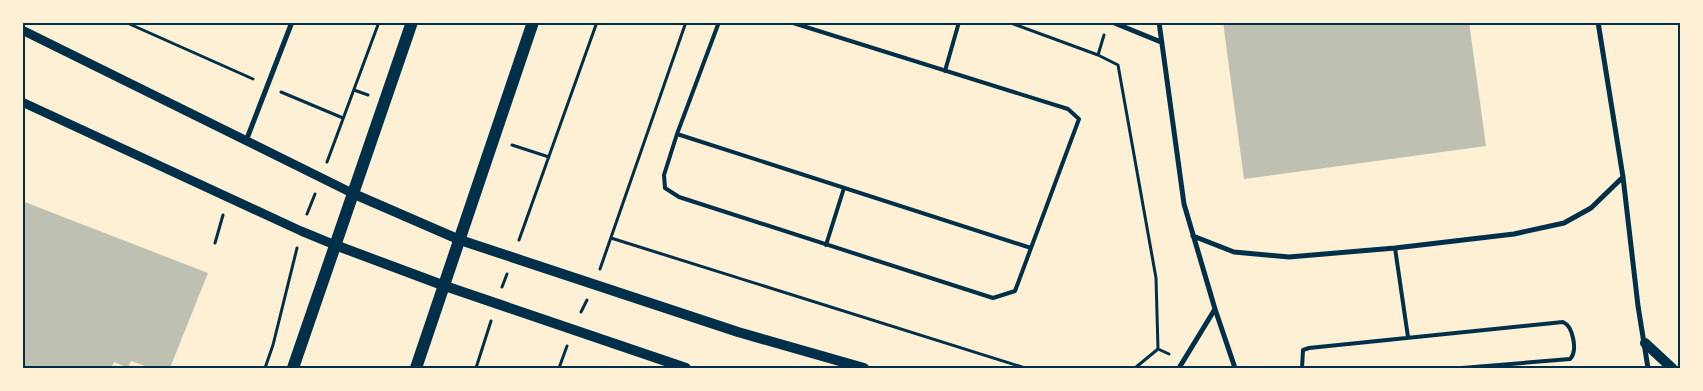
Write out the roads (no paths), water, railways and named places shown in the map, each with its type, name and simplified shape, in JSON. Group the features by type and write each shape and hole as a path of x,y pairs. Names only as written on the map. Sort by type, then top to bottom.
{"main road":[{"path":"294,368 412,22"},
{"path":"416,368 533,22"},
{"path":"354,194 460,240 738,332 864,368"},
{"path":"335,245 444,286 686,368"},
{"path":"1645,343 1672,368"}],"street":[{"path":"246,141 269,86 292,22"},
{"path":"1112,22 1161,42"},
{"path":"1159,22 1184,204 1215,309 1235,368"},
{"path":"1598,22 1623,176 1638,306 1648,368"},
{"path":"22,30 354,194"},
{"path":"22,102 335,245"},
{"path":"1193,236 1234,252 1289,257 1395,248 1514,234 1564,223 1591,208 1623,176"},
{"path":"1179,368 1185,362 1215,309"}],"lane":[{"path":"718,22 677,134 664,175 665,188 679,197 993,298 1015,291 1077,129 1079,119 1068,109 790,22"},
{"path":"944,71 959,22"},
{"path":"677,134 1030,248"},
{"path":"826,245 844,188"},
{"path":"1395,248 1408,337"},
{"path":"1302,368 1303,350 1309,348 1563,322 1571,328 1574,351 1570,359 1462,368"}]}
